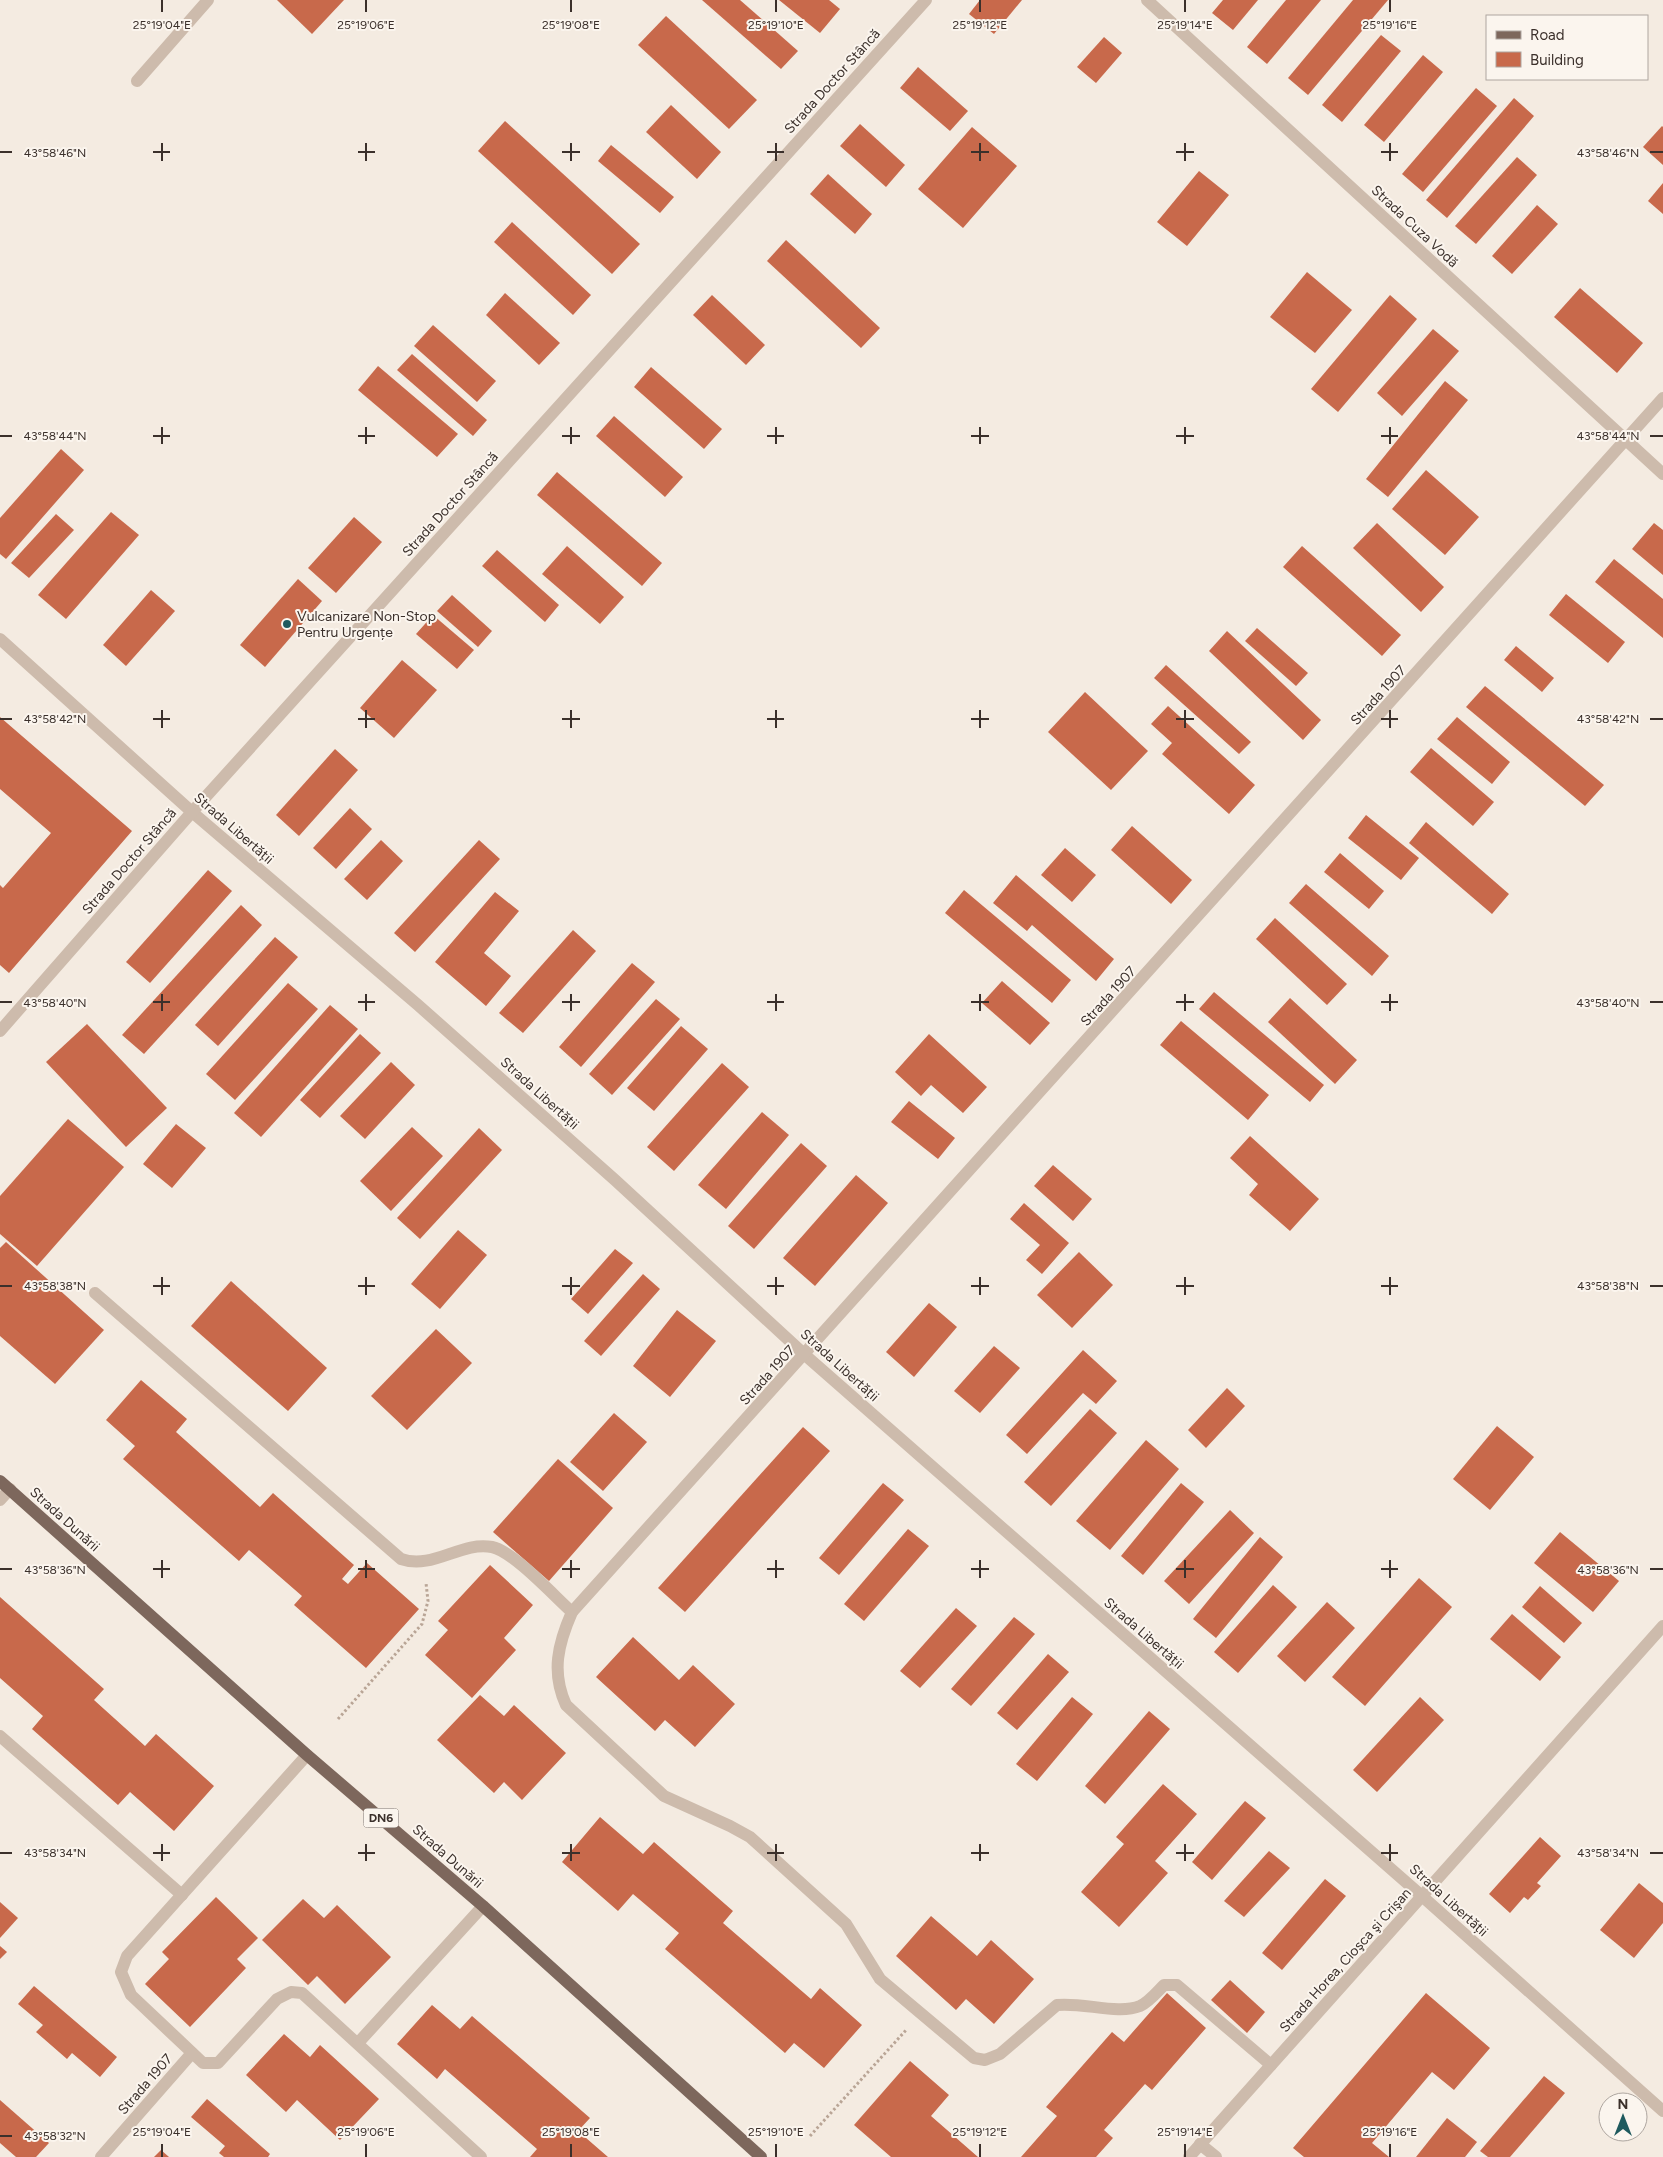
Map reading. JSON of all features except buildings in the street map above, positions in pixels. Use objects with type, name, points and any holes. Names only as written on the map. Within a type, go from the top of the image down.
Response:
[{"type":"main road","name":"Strada Dunării","points":[[5,1485],[307,1755],[483,1906],[761,2157]]},
{"type":"street","points":[[137,81],[208,0]]},
{"type":"street","name":"Strada Doctor Stâncă","points":[[0,1031],[192,812],[926,0]]},
{"type":"street","name":"Strada Cuza Vodă","points":[[1147,0],[1663,474]]},
{"type":"street","name":"Strada 1907","points":[[1271,2065],[1177,1985],[1164,1985],[1142,2005],[1127,2009],[1069,2004],[1057,2005],[1000,2054],[985,2060],[974,2058],[880,1979],[846,1924],[750,1837],[664,1796],[566,1705],[560,1691],[558,1653],[562,1635],[572,1612],[805,1355],[1663,398]]},
{"type":"street","name":"Strada Libertății","points":[[0,639],[192,812],[426,1011],[615,1180],[805,1355],[1423,1896],[1663,2111]]},
{"type":"street","points":[[95,1292],[401,1559],[412,1563],[423,1562],[475,1548],[491,1547],[508,1554],[572,1612]]},
{"type":"street","points":[[0,1500],[5,1485]]},
{"type":"street","name":"Strada Horea, Cloşca şi Crişan","points":[[1188,2157],[1663,1626]]},
{"type":"street","points":[[0,1736],[182,1895]]},
{"type":"street","points":[[307,1755],[127,1956],[121,1972],[131,1995],[203,2063],[218,2063],[277,1998],[291,1992],[302,1993],[481,2157]]},
{"type":"street","points":[[358,2043],[483,1906]]},
{"type":"street","name":"Strada 1907","points":[[101,2157],[192,2053]]},
{"type":"street","points":[[1200,2144],[1216,2157]]},
{"type":"path","points":[[338,1719],[422,1624],[428,1601],[423,1562]]},
{"type":"path","points":[[810,2136],[921,2013]]},
{"type":"place","name":"Vulcanizare Non-Stop Pentru Urgențe","points":[[287,624]]}]
